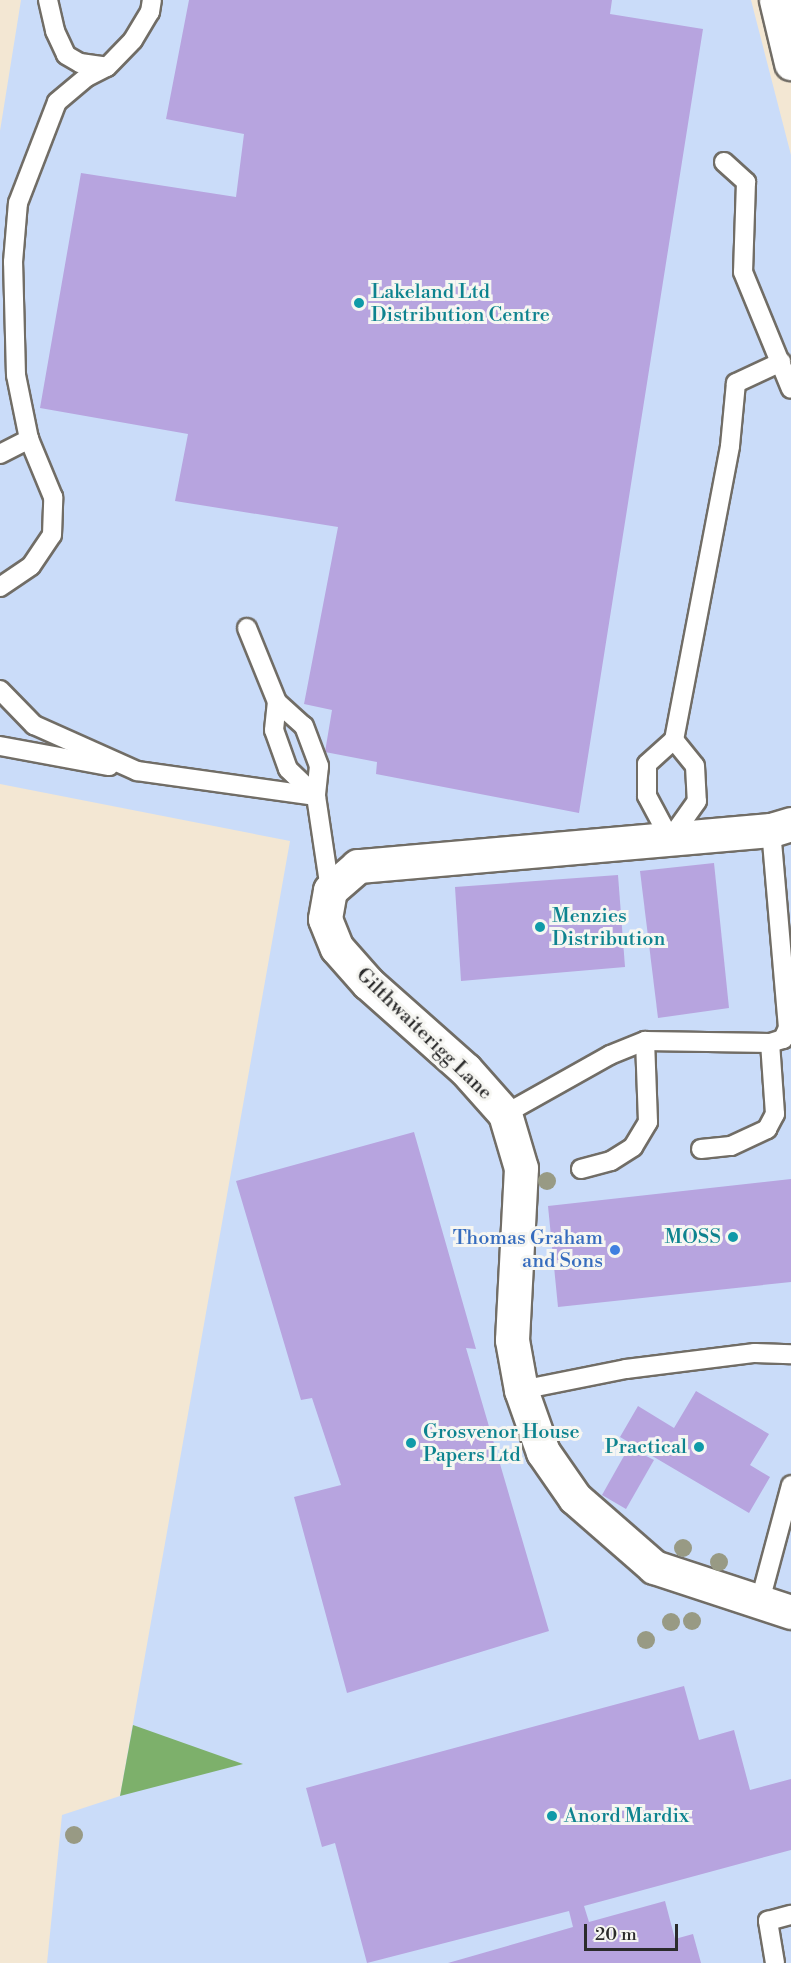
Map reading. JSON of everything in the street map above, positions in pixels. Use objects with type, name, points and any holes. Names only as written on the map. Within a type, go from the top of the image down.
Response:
[{"type":"street","points":[[776,0],[791,63]]},
{"type":"street","points":[[330,890],[358,866],[781,827]]},
{"type":"street","name":"Gilthwaiterigg Lane","points":[[330,890],[325,919],[337,948],[368,983],[465,1069],[505,1114],[521,1168],[512,1340],[521,1390],[543,1452],[575,1498],[617,1538],[663,1571],[791,1612]]},
{"type":"lane","points":[[48,0],[55,31],[66,55],[80,63],[107,67]]},
{"type":"lane","points":[[0,587],[31,566],[52,535],[53,497],[29,439],[16,375],[13,315],[18,203],[57,102],[87,77],[107,67],[133,40],[150,12],[152,0]]},
{"type":"lane","points":[[724,162],[746,182],[743,272],[791,389]]},
{"type":"lane","points":[[674,740],[695,766],[698,801],[670,839],[647,796],[647,764],[674,740],[730,446],[736,383],[780,362]]},
{"type":"lane","points":[[0,453],[29,439]]},
{"type":"lane","points":[[247,628],[277,702],[304,726],[319,766],[316,796],[330,890]]},
{"type":"lane","points":[[0,690],[34,725],[137,771]]},
{"type":"lane","points":[[277,702],[274,730],[288,769],[316,796]]},
{"type":"lane","points":[[0,747],[137,771],[316,796]]},
{"type":"lane","points":[[505,1114],[610,1055],[645,1041],[770,1043],[783,1039],[789,1028],[781,827]]},
{"type":"lane","points":[[581,1169],[611,1161],[633,1147],[648,1122],[645,1041]]},
{"type":"lane","points":[[701,1149],[731,1146],[767,1129],[775,1114],[770,1043]]},
{"type":"lane","points":[[521,1390],[626,1369],[755,1353],[791,1354]]},
{"type":"lane","points":[[760,1601],[791,1485]]},
{"type":"lane","points":[[775,1963],[768,1921],[791,1915]]},
{"type":"shaded area","points":[[21,0],[751,0],[791,155],[791,1963],[47,1963],[62,1815],[120,1796],[290,841],[0,784],[0,131]]},
{"type":"green space","points":[[133,1725],[243,1764],[120,1796]]},
{"type":"building","name":"Lakeland Ltd Distribution Centre","points":[[189,0],[612,0],[610,14],[703,29],[579,813],[376,774],[377,762],[325,752],[332,710],[304,704],[338,527],[175,501],[188,434],[40,408],[81,173],[236,197],[244,134],[166,119]]},
{"type":"building","points":[[714,863],[729,1008],[658,1018],[640,871]]},
{"type":"building","name":"Menzies Distribution","points":[[618,875],[625,967],[461,981],[455,887]]},
{"type":"building","name":"Grosvenor House Papers Ltd","points":[[414,1132],[476,1349],[466,1348],[549,1631],[347,1693],[294,1497],[341,1485],[312,1398],[301,1400],[236,1181]]},
{"type":"building","points":[[791,1179],[791,1282],[558,1307],[548,1206]]},
{"type":"building","name":"Practical","points":[[696,1391],[769,1434],[750,1465],[770,1477],[749,1513],[620,1437],[638,1406],[674,1428]]},
{"type":"building","points":[[629,1447],[654,1460],[626,1509],[602,1495]]},
{"type":"building","name":"Anord Mardix","points":[[684,1686],[699,1740],[734,1730],[750,1790],[791,1779],[791,1850],[584,1906],[589,1922],[665,1901],[675,1939],[693,1934],[701,1963],[448,1963],[573,1927],[569,1911],[367,1963],[335,1843],[322,1847],[306,1788]]},
{"type":"place","name":"Lakeland Ltd Distribution Centre","points":[[359,303]]},
{"type":"place","name":"Menzies Distribution","points":[[540,927]]},
{"type":"place","name":"MOSS","points":[[733,1237]]},
{"type":"place","name":"Thomas Graham and Sons","points":[[615,1250]]},
{"type":"place","name":"Grosvenor House Papers Ltd","points":[[411,1443]]},
{"type":"place","name":"Practical","points":[[699,1447]]},
{"type":"place","name":"Anord Mardix","points":[[552,1816]]}]
